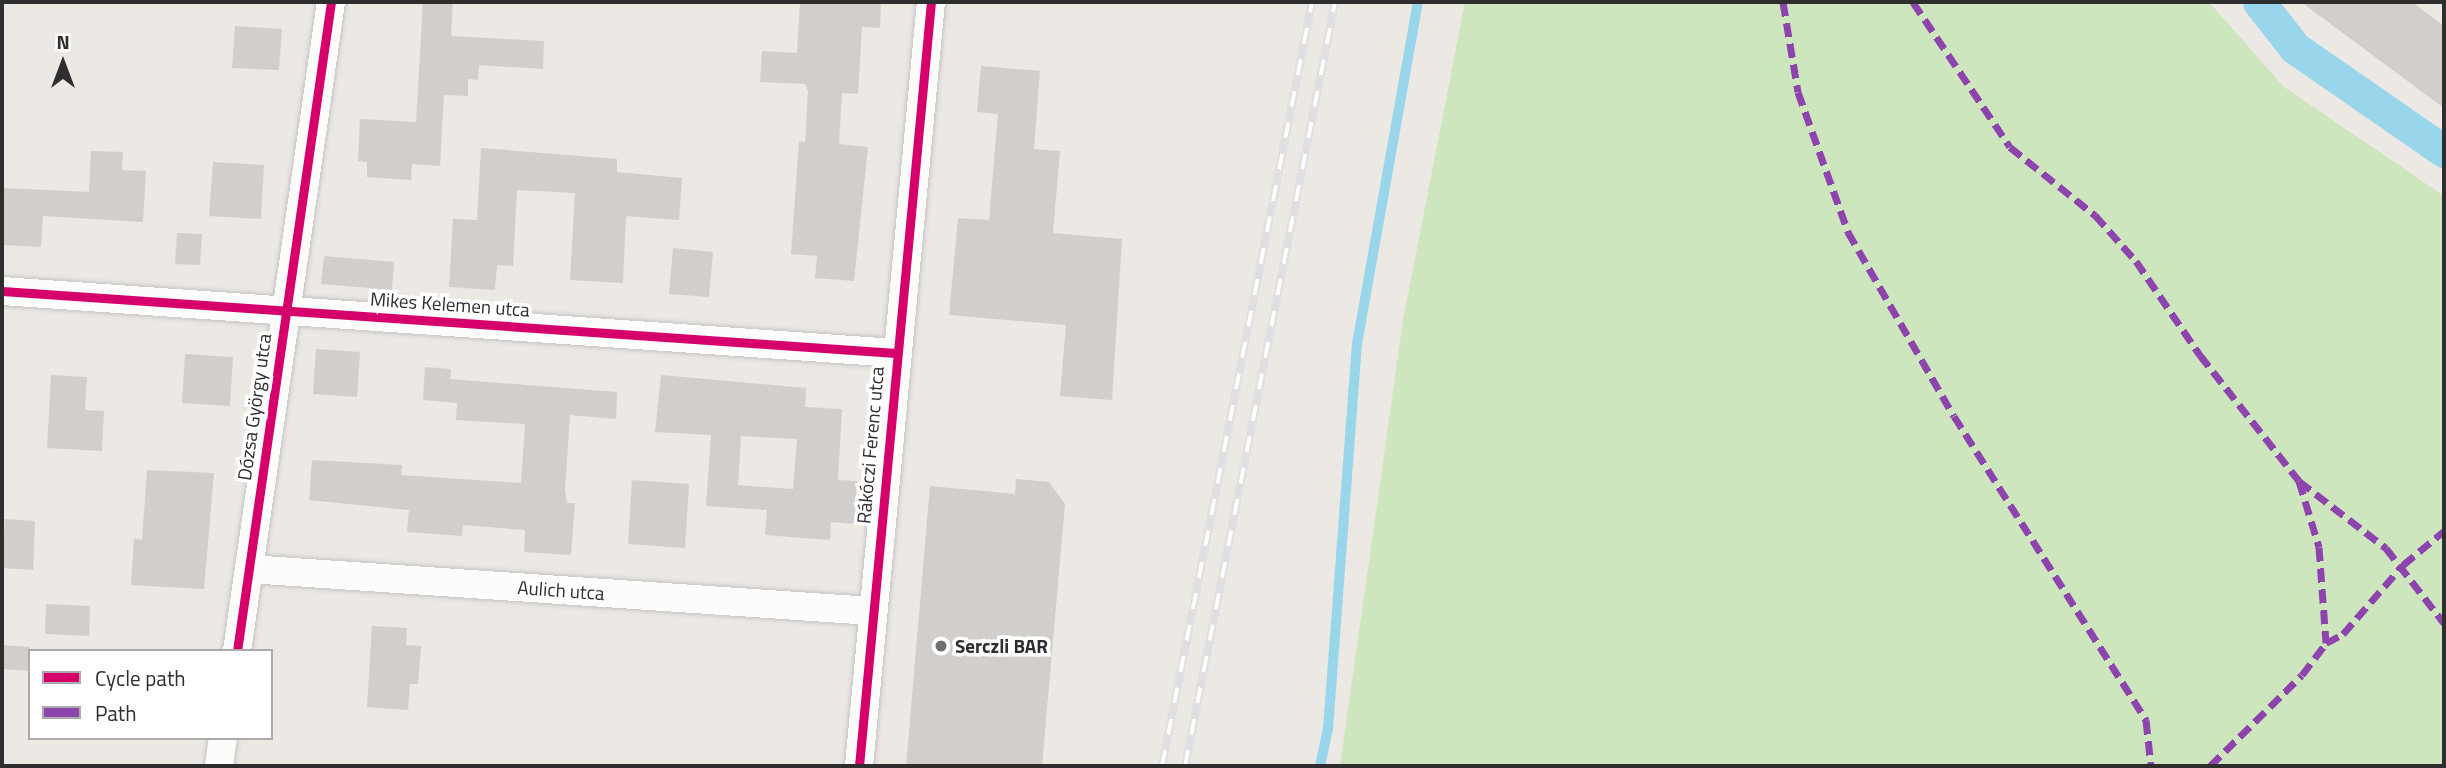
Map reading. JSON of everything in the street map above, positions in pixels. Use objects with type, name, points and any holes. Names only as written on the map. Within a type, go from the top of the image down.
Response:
[{"type":"street","name":"Dózsa György utca","points":[[237,649],[331,2]]},
{"type":"street","name":"Rákóczi Ferenc utca","points":[[859,766],[931,2]]},
{"type":"street","name":"Mikes Kelemen utca","points":[[2,291],[896,353]]},
{"type":"street","name":"Aulich utca","points":[[249,569],[872,611]]},
{"type":"street","points":[[219,766],[223,740]]},
{"type":"green space","points":[[1465,2],[2209,2],[2284,87],[2444,196],[2444,766],[1340,766],[1403,320]]},
{"type":"building","points":[[423,2],[453,2],[451,36],[544,41],[543,69],[479,65],[478,80],[468,79],[468,96],[444,95],[440,166],[412,164],[411,180],[367,177],[367,162],[358,161],[360,119],[416,122]]},
{"type":"building","points":[[800,2],[881,2],[880,28],[862,27],[858,94],[842,93],[839,144],[868,147],[854,281],[815,278],[817,256],[791,254],[799,141],[805,142],[808,91],[805,84],[760,82],[762,51],[797,53]]},
{"type":"building","points":[[2301,2],[2412,2],[2444,26],[2444,108]]},
{"type":"building","points":[[235,26],[282,29],[279,70],[232,68]]},
{"type":"building","points":[[981,66],[1040,71],[1034,149],[1060,151],[1053,233],[1122,239],[1112,400],[1060,396],[1066,325],[949,315],[958,218],[989,220],[998,114],[977,112]]},
{"type":"building","points":[[481,148],[617,159],[617,172],[682,178],[679,220],[626,216],[623,283],[570,280],[575,193],[517,190],[513,266],[497,265],[495,290],[449,287],[453,219],[477,220]]},
{"type":"building","points":[[91,151],[123,152],[122,170],[146,171],[143,222],[43,216],[41,247],[2,245],[2,188],[89,192]]},
{"type":"building","points":[[213,162],[264,165],[261,219],[209,216]]},
{"type":"building","points":[[177,233],[202,234],[200,265],[175,264]]},
{"type":"building","points":[[673,248],[713,252],[709,297],[669,294]]},
{"type":"building","points":[[324,256],[394,262],[392,290],[321,284]]},
{"type":"building","points":[[316,349],[360,352],[357,397],[313,394]]},
{"type":"building","points":[[185,354],[233,357],[230,406],[182,403]]},
{"type":"building","points":[[425,367],[451,369],[450,379],[617,392],[616,419],[570,415],[565,490],[567,503],[575,503],[571,555],[524,552],[525,530],[463,525],[462,536],[407,532],[409,510],[309,500],[312,460],[402,465],[401,475],[521,483],[525,424],[456,420],[457,403],[423,400]]},
{"type":"building","points":[[51,375],[87,377],[85,410],[104,411],[102,451],[47,448]]},
{"type":"building","points":[[661,375],[806,388],[805,407],[842,409],[838,480],[857,481],[854,524],[831,522],[830,540],[765,535],[767,510],[706,506],[711,435],[655,432]],"holes":[[[741,436],[797,439],[793,489],[738,485]]]},
{"type":"building","points":[[147,470],[214,473],[204,589],[131,585],[134,539],[142,540]]},
{"type":"building","points":[[1016,479],[1049,482],[1065,504],[1042,766],[906,766],[930,486],[1015,494]]},
{"type":"building","points":[[632,480],[689,484],[685,548],[628,544]]},
{"type":"building","points":[[5,519],[35,521],[33,570],[2,568]]},
{"type":"building","points":[[46,604],[90,606],[89,636],[45,634]]},
{"type":"building","points":[[372,626],[407,628],[406,645],[421,646],[418,684],[410,684],[408,710],[367,707]]},
{"type":"building","points":[[2,645],[30,647],[28,671],[2,669]]},
{"type":"waterway","points":[[1320,766],[1328,729],[1357,344],[1418,2]]},
{"type":"waterway","points":[[2259,2],[2295,48],[2444,151]]},
{"type":"railway","points":[[1162,766],[1312,2]]},
{"type":"railway","points":[[1185,766],[1335,2]]},
{"type":"marked path","points":[[1783,2],[1798,92],[1848,232],[1954,416],[2146,720],[2151,766]]},
{"type":"marked path","points":[[1913,2],[2010,147],[2095,215],[2136,261],[2200,355],[2299,481],[2319,547],[2326,643]]},
{"type":"marked path","points":[[2299,481],[2386,548],[2444,623]]},
{"type":"marked path","points":[[2210,766],[2302,675],[2326,643],[2343,634],[2403,565],[2444,531]]},
{"type":"cycle path","points":[[237,649],[331,2]]},
{"type":"cycle path","points":[[859,766],[931,2]]},
{"type":"cycle path","points":[[2,291],[896,353]]},
{"type":"place","name":"Serczli BAR","points":[[941,646]]}]
